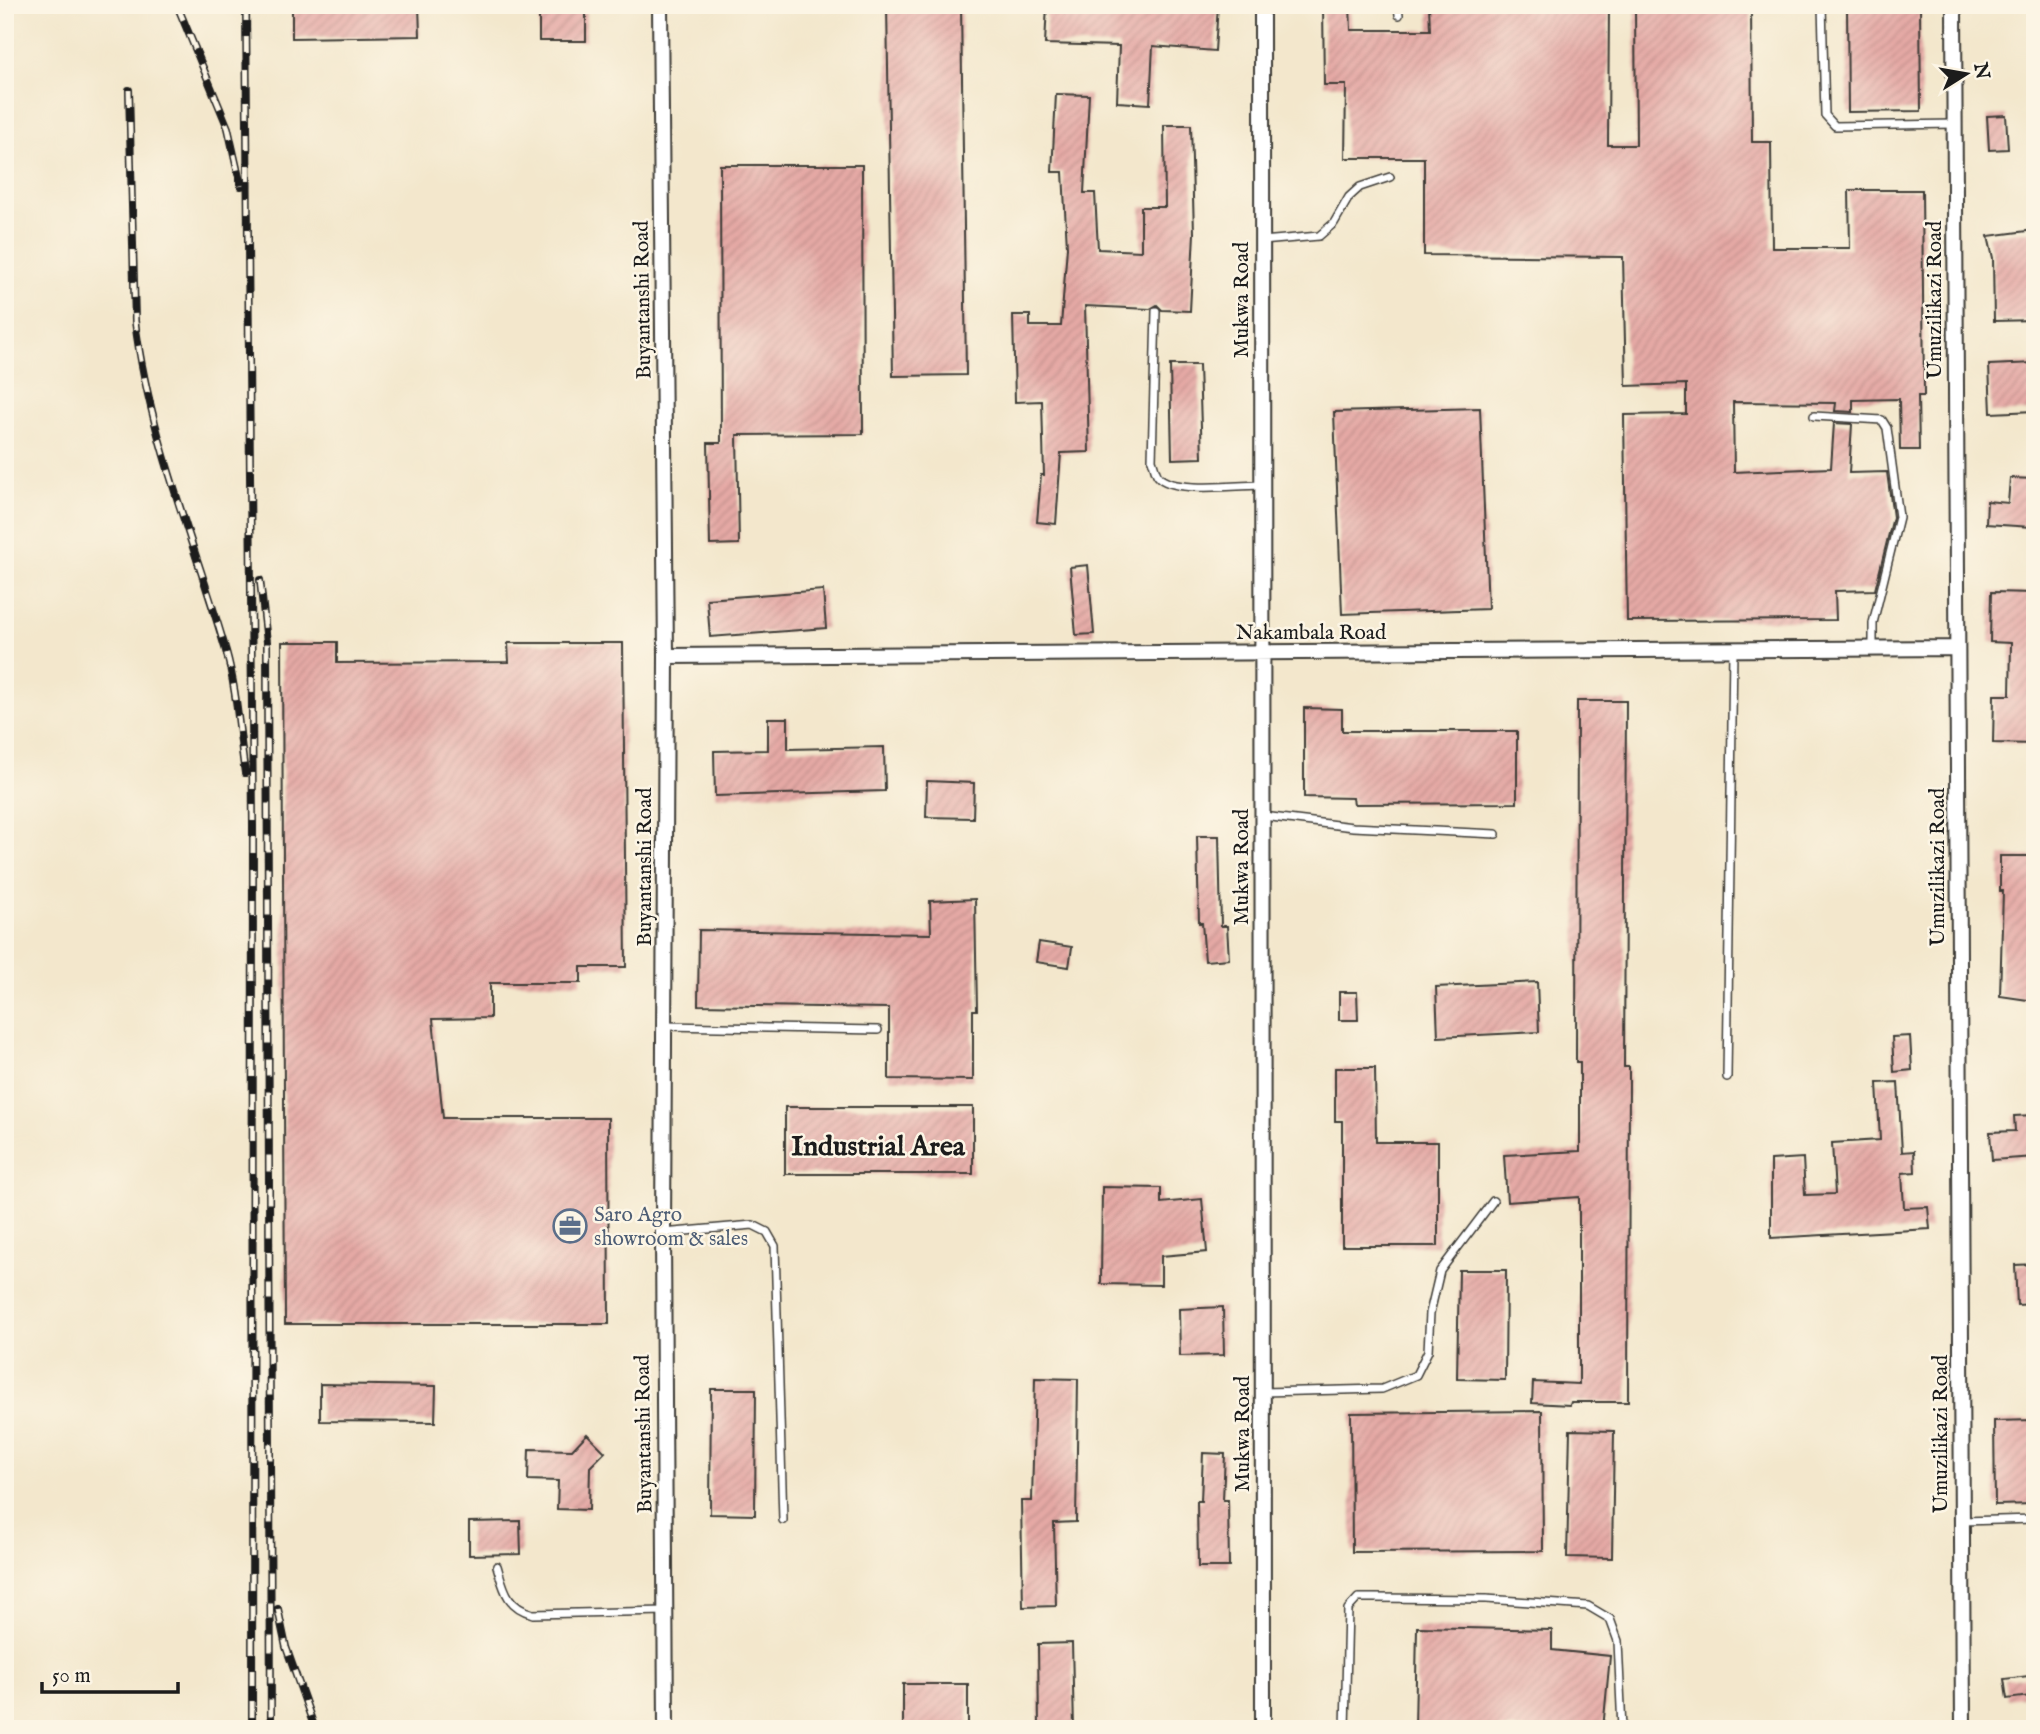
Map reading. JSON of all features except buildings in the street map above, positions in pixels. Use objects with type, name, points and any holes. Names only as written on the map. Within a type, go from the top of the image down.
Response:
[{"type":"street","name":"Buyantanshi Road","points":[[660,5],[666,656],[663,1233],[666,1729]]},
{"type":"street","name":"Mukwa Road","points":[[1262,5],[1263,1729]]},
{"type":"street","name":"Umuzilikazi Road","points":[[1954,5],[1963,1729]]},
{"type":"street","name":"Nakambala Road","points":[[666,656],[1957,648]]},
{"type":"lane","points":[[1398,5],[1399,15]]},
{"type":"lane","points":[[1822,5],[1825,115],[1829,122],[1835,126],[1955,124]]},
{"type":"lane","points":[[1262,241],[1319,236],[1326,232],[1349,197],[1360,187],[1390,177]]},
{"type":"lane","points":[[1156,311],[1152,460],[1158,476],[1172,484],[1197,487],[1262,485]]},
{"type":"lane","points":[[1814,416],[1882,420],[1887,428],[1899,517],[1873,623],[1873,649]]},
{"type":"lane","points":[[1727,1077],[1732,650]]},
{"type":"lane","points":[[1262,816],[1353,827],[1496,834]]},
{"type":"lane","points":[[665,1026],[878,1030]]},
{"type":"lane","points":[[1263,1392],[1382,1389],[1416,1375],[1427,1351],[1430,1313],[1440,1271],[1493,1200]]},
{"type":"lane","points":[[663,1233],[753,1225],[767,1232],[775,1246],[783,1520]]},
{"type":"lane","points":[[1962,1521],[2035,1519]]},
{"type":"lane","points":[[496,1566],[506,1597],[518,1610],[533,1614],[666,1611]]},
{"type":"lane","points":[[1345,1729],[1348,1609],[1358,1598],[1373,1598],[1486,1599],[1588,1606],[1610,1619],[1619,1641],[1622,1729]]},
{"type":"railway","points":[[177,5],[228,128],[241,186]]},
{"type":"railway","points":[[246,5],[253,825],[252,1729]]},
{"type":"railway","points":[[129,90],[135,321],[142,364],[162,447],[230,666],[245,773]]},
{"type":"railway","points":[[260,580],[267,642],[271,1729]]},
{"type":"railway","points":[[278,1609],[286,1647],[315,1729]]},
{"type":"place","name":"Saro Agro showroom & sales","points":[[570,1226]]},
{"type":"district","name":"Industrial Area","points":[[878,1145]]}]
